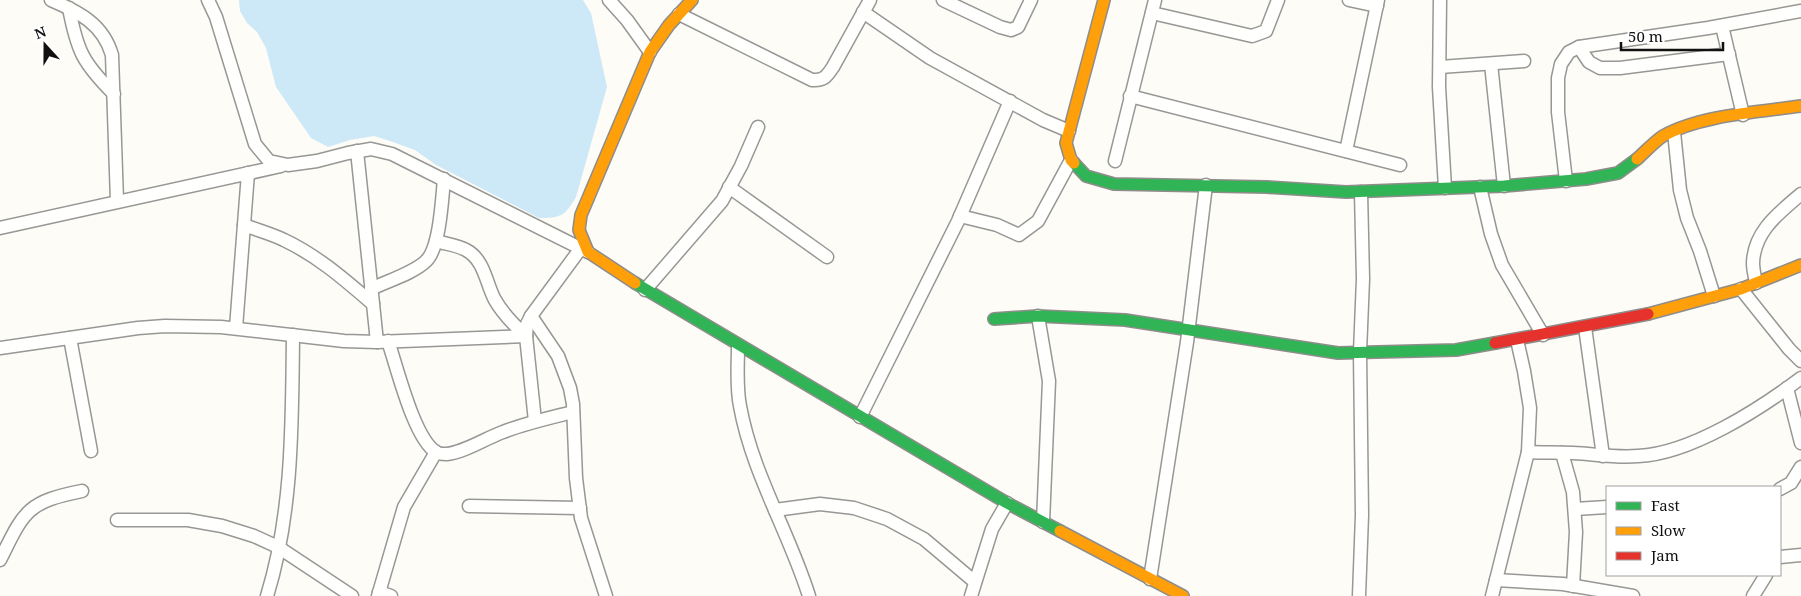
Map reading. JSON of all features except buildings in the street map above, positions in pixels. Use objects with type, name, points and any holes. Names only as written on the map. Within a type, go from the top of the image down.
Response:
[{"type":"street","points":[[51,0],[69,8],[98,28],[108,40],[112,55],[117,201]]},
{"type":"street","points":[[208,0],[216,18],[255,144],[268,162],[288,164]]},
{"type":"street","points":[[609,0],[627,20],[650,52]]},
{"type":"street","points":[[584,250],[579,230],[581,215],[650,52],[692,0]]},
{"type":"street","points":[[679,14],[812,80],[820,81],[827,77],[870,0]]},
{"type":"street","points":[[943,0],[1000,27],[1011,30],[1018,27],[1031,0]]},
{"type":"street","points":[[1104,0],[1066,143],[1071,160],[1086,176],[1114,184],[1206,185],[1361,192],[1504,186],[1566,181],[1618,173],[1633,163],[1662,137],[1684,127],[1720,118],[1801,106]]},
{"type":"street","points":[[1115,160],[1156,0]]},
{"type":"street","points":[[1152,13],[1252,36],[1266,31],[1278,0]]},
{"type":"street","points":[[1346,151],[1378,3],[1350,0]]},
{"type":"street","points":[[1440,0],[1439,87],[1445,188]]},
{"type":"street","points":[[69,8],[74,33],[85,62],[114,94]]},
{"type":"street","points":[[1566,181],[1558,112],[1558,78],[1560,64],[1569,52],[1579,47],[1722,26],[1801,11]]},
{"type":"street","points":[[863,12],[930,58],[1043,120],[1070,131]]},
{"type":"street","points":[[1722,26],[1743,115]]},
{"type":"street","points":[[1579,47],[1589,62],[1600,68],[1620,68],[1729,54]]},
{"type":"street","points":[[1440,67],[1524,61]]},
{"type":"street","points":[[1491,64],[1504,186]]},
{"type":"street","points":[[1130,96],[1400,164]]},
{"type":"street","points":[[860,417],[960,216],[1010,102]]},
{"type":"street","points":[[645,290],[722,201],[741,166],[758,127]]},
{"type":"street","points":[[1674,132],[1680,190],[1687,218],[1714,296]]},
{"type":"street","points":[[0,228],[288,164],[317,161],[371,149],[392,154],[584,250],[645,290],[1007,503],[1183,596]]},
{"type":"street","points":[[357,152],[371,289],[382,342],[418,430],[428,445],[436,452],[445,454],[455,452],[535,421],[573,412]]},
{"type":"street","points":[[960,216],[997,225],[1019,235],[1038,221],[1071,160]]},
{"type":"street","points":[[236,328],[248,173]]},
{"type":"street","points":[[371,289],[416,268],[426,262],[432,253],[436,241],[444,179]]},
{"type":"street","points":[[1150,579],[1188,331],[1206,185]]},
{"type":"street","points":[[729,187],[827,257]]},
{"type":"street","points":[[1480,187],[1491,234],[1502,265],[1543,335]]},
{"type":"street","points":[[1358,596],[1362,515],[1360,352],[1363,279],[1361,192]]},
{"type":"street","points":[[1756,283],[1753,264],[1757,244],[1768,222],[1801,194]]},
{"type":"street","points":[[244,225],[283,240],[316,258],[373,304]]},
{"type":"street","points":[[436,241],[467,250],[475,257],[481,266],[498,305],[526,336]]},
{"type":"street","points":[[535,421],[526,336],[527,324],[531,316],[584,250]]},
{"type":"street","points":[[994,319],[1038,316],[1124,320],[1338,353],[1456,350],[1652,314],[1741,289],[1801,265]]},
{"type":"street","points":[[1741,289],[1789,349],[1801,361]]},
{"type":"street","points":[[531,316],[550,342],[566,374],[570,388],[580,508],[592,554],[606,596]]},
{"type":"street","points":[[1038,316],[1050,381],[1043,522]]},
{"type":"street","points":[[0,348],[138,328],[165,326],[236,328],[344,341],[382,342],[526,336]]},
{"type":"street","points":[[1585,327],[1603,456]]},
{"type":"street","points":[[267,596],[278,547],[291,457],[293,335]]},
{"type":"street","points":[[70,338],[91,451]]},
{"type":"street","points":[[1492,596],[1528,452],[1530,408],[1517,340]]},
{"type":"street","points":[[738,345],[739,405],[751,447],[775,510],[803,574],[809,596]]},
{"type":"street","points":[[1528,452],[1640,456],[1672,449],[1706,437],[1770,400],[1801,378]]},
{"type":"street","points":[[1787,388],[1801,444]]},
{"type":"street","points":[[383,595],[404,506],[436,452]]},
{"type":"street","points":[[1562,453],[1573,492],[1576,532],[1573,586]]},
{"type":"street","points":[[1781,488],[1791,483],[1801,467]]},
{"type":"street","points":[[0,560],[21,519],[36,505],[57,496],[82,492]]},
{"type":"street","points":[[971,596],[992,529],[1007,503]]},
{"type":"street","points":[[775,510],[820,504],[854,508],[887,519],[924,539],[975,582]]},
{"type":"street","points":[[469,506],[580,508]]},
{"type":"street","points":[[1574,509],[1606,507]]},
{"type":"street","points":[[117,520],[188,520],[222,526],[254,536],[278,547],[352,596]]},
{"type":"street","points":[[1781,556],[1801,555]]},
{"type":"street","points":[[1753,596],[1765,576]]},
{"type":"street","points":[[1496,580],[1573,586],[1608,594],[1633,596]]},
{"type":"water","points":[[239,0],[583,0],[591,13],[607,87],[576,197],[562,215],[539,218],[436,165],[415,150],[390,141],[374,136],[350,140],[328,147],[311,138],[276,87],[266,48],[257,32],[247,23],[240,11]]},
{"type":"traffic: fast","points":[[1074,163],[1086,176],[1114,184],[1266,187],[1346,192],[1504,186],[1586,179],[1618,173],[1637,159]]},
{"type":"traffic: fast","points":[[635,283],[1007,503],[1060,531]]},
{"type":"traffic: fast","points":[[994,319],[1038,316],[1125,320],[1338,353],[1456,350],[1495,343]]},
{"type":"traffic: slow","points":[[635,283],[588,252],[579,230],[581,215],[650,52],[669,25],[692,0]]},
{"type":"traffic: slow","points":[[1074,163],[1071,160],[1066,143],[1104,0]]},
{"type":"traffic: slow","points":[[1637,159],[1663,136],[1694,123],[1730,115],[1801,106]]},
{"type":"traffic: slow","points":[[1648,314],[1741,289],[1801,265]]},
{"type":"traffic: slow","points":[[1060,531],[1183,596]]},
{"type":"traffic: jam","points":[[1495,343],[1648,314]]}]
